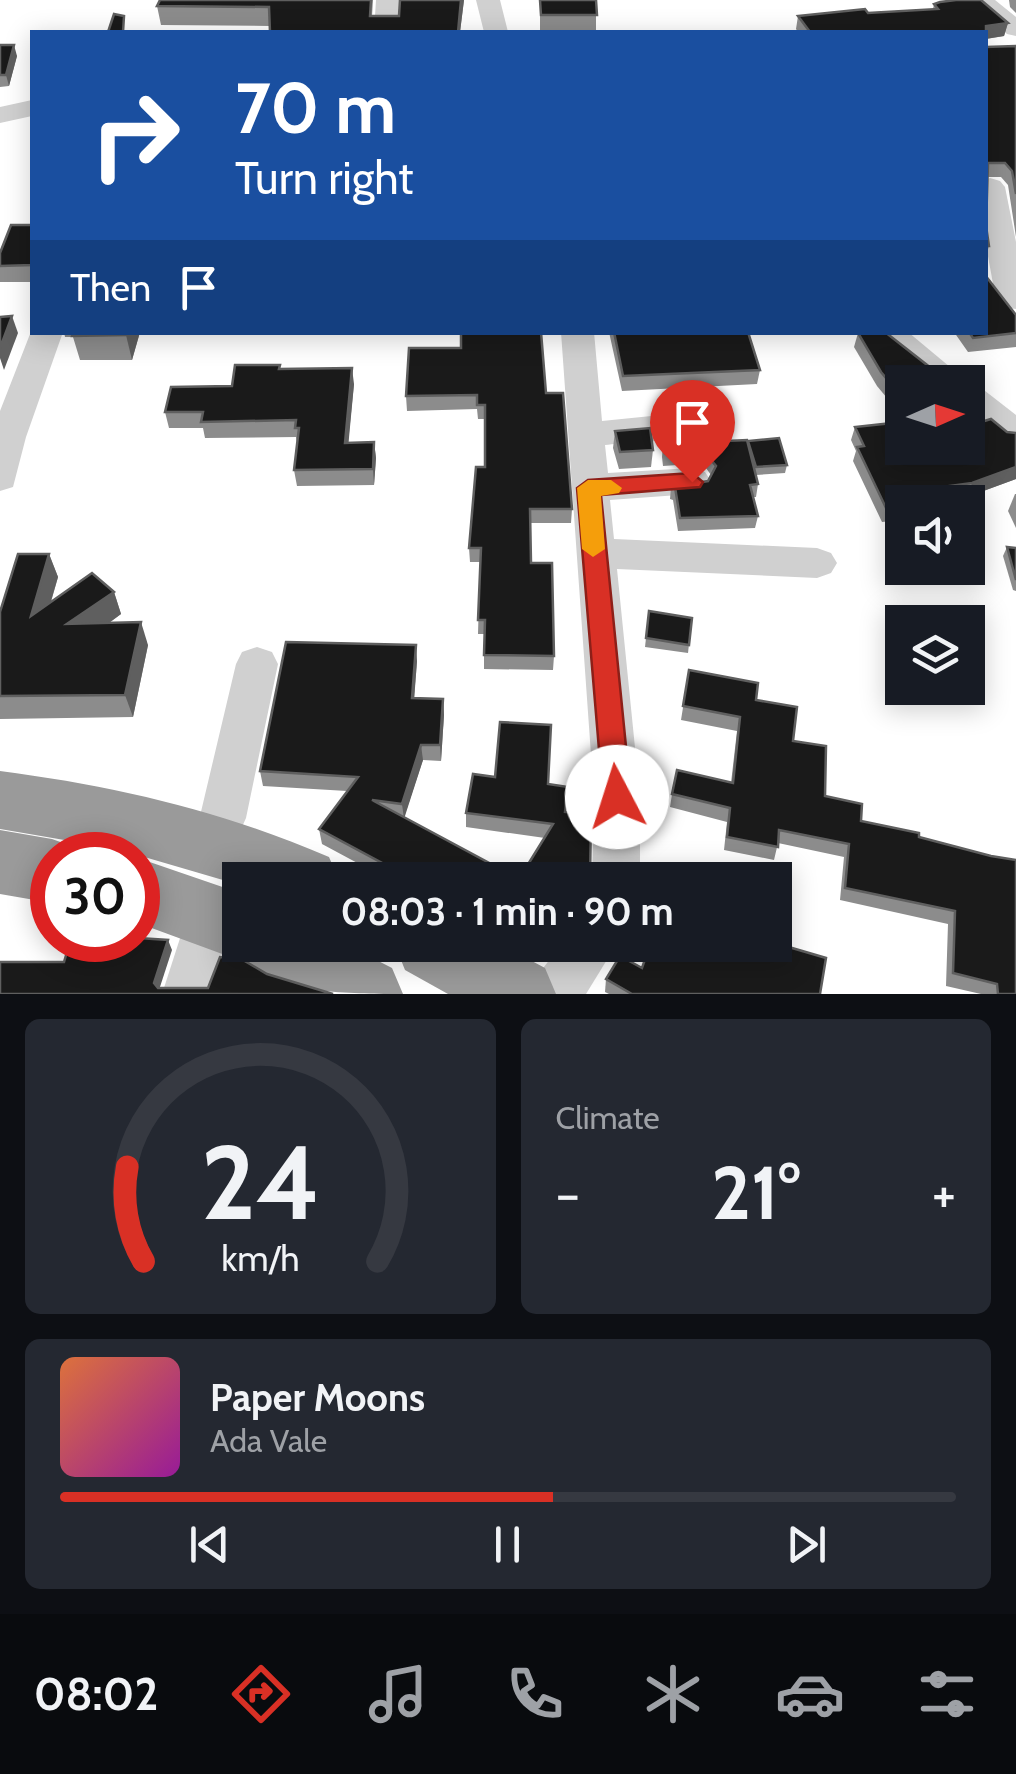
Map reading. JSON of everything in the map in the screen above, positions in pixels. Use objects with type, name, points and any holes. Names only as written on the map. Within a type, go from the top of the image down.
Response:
[{"type":"highway","points":[[0,800],[84,813],[210,843],[258,862]]},
{"type":"highway","points":[[0,862],[30,867]]},
{"type":"highway","points":[[160,899],[222,920]]},
{"type":"highway","points":[[305,962],[366,994]]},
{"type":"highway","points":[[461,962],[518,994]]},
{"type":"street","points":[[386,30],[388,0]]},
{"type":"street","points":[[488,0],[496,30]]},
{"type":"street","points":[[980,0],[1011,41]]},
{"type":"street","points":[[0,115],[30,108]]},
{"type":"street","points":[[990,187],[1004,300]]},
{"type":"street","points":[[0,478],[8,438],[46,335]]},
{"type":"street","points":[[577,335],[617,797],[616,862]]},
{"type":"street","points":[[890,335],[930,365]]},
{"type":"street","points":[[985,408],[1016,432]]},
{"type":"street","points":[[585,435],[688,424],[714,411]]},
{"type":"street","points":[[588,488],[692,482]]},
{"type":"street","points":[[594,553],[817,563]]},
{"type":"street","points":[[210,843],[223,818],[258,664]]},
{"type":"street","points":[[187,994],[222,927]]},
{"type":"street","points":[[555,994],[579,962]]},
{"type":"building","points":[[160,0],[371,0],[370,16],[399,16],[400,0],[461,0],[458,30],[270,30],[269,7],[157,6]]},
{"type":"building","points":[[540,0],[596,0],[597,15],[541,15]]},
{"type":"building","points":[[981,0],[1008,23],[986,26],[986,30],[808,30],[798,16],[865,9],[868,13],[938,9],[934,4]]},
{"type":"building","points":[[114,14],[124,16],[123,30],[109,30]]},
{"type":"building","points":[[0,45],[14,45],[6,75],[0,75]]},
{"type":"building","points":[[1016,46],[1016,194],[1012,171],[1005,163],[988,163],[988,47]]},
{"type":"building","points":[[11,225],[30,225],[30,265],[0,266],[0,253]]},
{"type":"building","points":[[988,279],[1016,315],[1016,333],[973,338],[971,335],[988,335]]},
{"type":"building","points":[[12,316],[0,348],[0,317]]},
{"type":"building","points":[[461,335],[541,335],[546,393],[563,393],[572,509],[530,509],[531,563],[552,563],[554,656],[484,655],[485,620],[478,620],[481,548],[469,548],[476,467],[485,467],[485,405],[477,405],[477,395],[406,396],[409,348],[461,348]]},
{"type":"building","points":[[615,335],[749,335],[760,370],[623,376]]},
{"type":"building","points":[[859,335],[889,335],[927,365],[885,365],[885,377]]},
{"type":"building","points":[[235,365],[352,368],[345,443],[374,442],[373,469],[294,470],[299,428],[295,428],[296,420],[201,422],[203,412],[165,412],[171,387],[232,386]]},
{"type":"building","points":[[991,419],[1007,432],[1016,433],[1016,467],[972,483],[885,485],[885,506],[857,447],[864,446],[855,427],[885,424],[885,465],[985,465],[985,421]]},
{"type":"building","points":[[650,428],[653,450],[620,452],[615,431]]},
{"type":"building","points":[[779,438],[787,465],[756,467],[748,441]]},
{"type":"building","points":[[747,440],[758,484],[750,485],[758,516],[680,518],[675,487],[671,487],[708,481],[716,466],[708,456],[695,452],[665,453],[663,444]]},
{"type":"building","points":[[1007,547],[1016,548],[1016,580]]},
{"type":"building","points":[[18,554],[49,554],[31,616],[92,573],[114,592],[67,624],[141,622],[125,695],[0,696],[0,612]]},
{"type":"building","points":[[649,611],[692,618],[689,645],[646,638]]},
{"type":"building","points":[[286,642],[416,645],[412,698],[443,699],[440,745],[421,745],[402,804],[372,800],[487,862],[380,862],[319,829],[358,777],[260,771]]},
{"type":"building","points":[[689,670],[758,683],[756,700],[797,707],[793,741],[826,746],[825,796],[862,804],[861,821],[1016,860],[1016,994],[998,994],[997,984],[953,973],[955,911],[845,888],[849,844],[779,830],[778,847],[727,837],[730,808],[672,794],[677,770],[733,783],[740,717],[683,706]]},
{"type":"building","points":[[500,722],[551,725],[548,784],[568,787],[565,812],[591,815],[590,862],[530,862],[553,824],[466,813],[473,774],[495,777]]},
{"type":"building","points":[[160,939],[168,940],[154,983],[158,988],[208,988],[220,957],[222,962],[246,962],[267,974],[333,994],[0,994],[0,962],[160,962]]},
{"type":"building","points":[[792,948],[826,958],[820,994],[632,994],[606,979],[616,962],[631,962],[642,968],[644,962],[792,962]]},
{"type":"slow traffic","points":[[593,549],[588,488],[611,488]]},
{"type":"route","points":[[617,797],[588,488],[692,482]]}]
